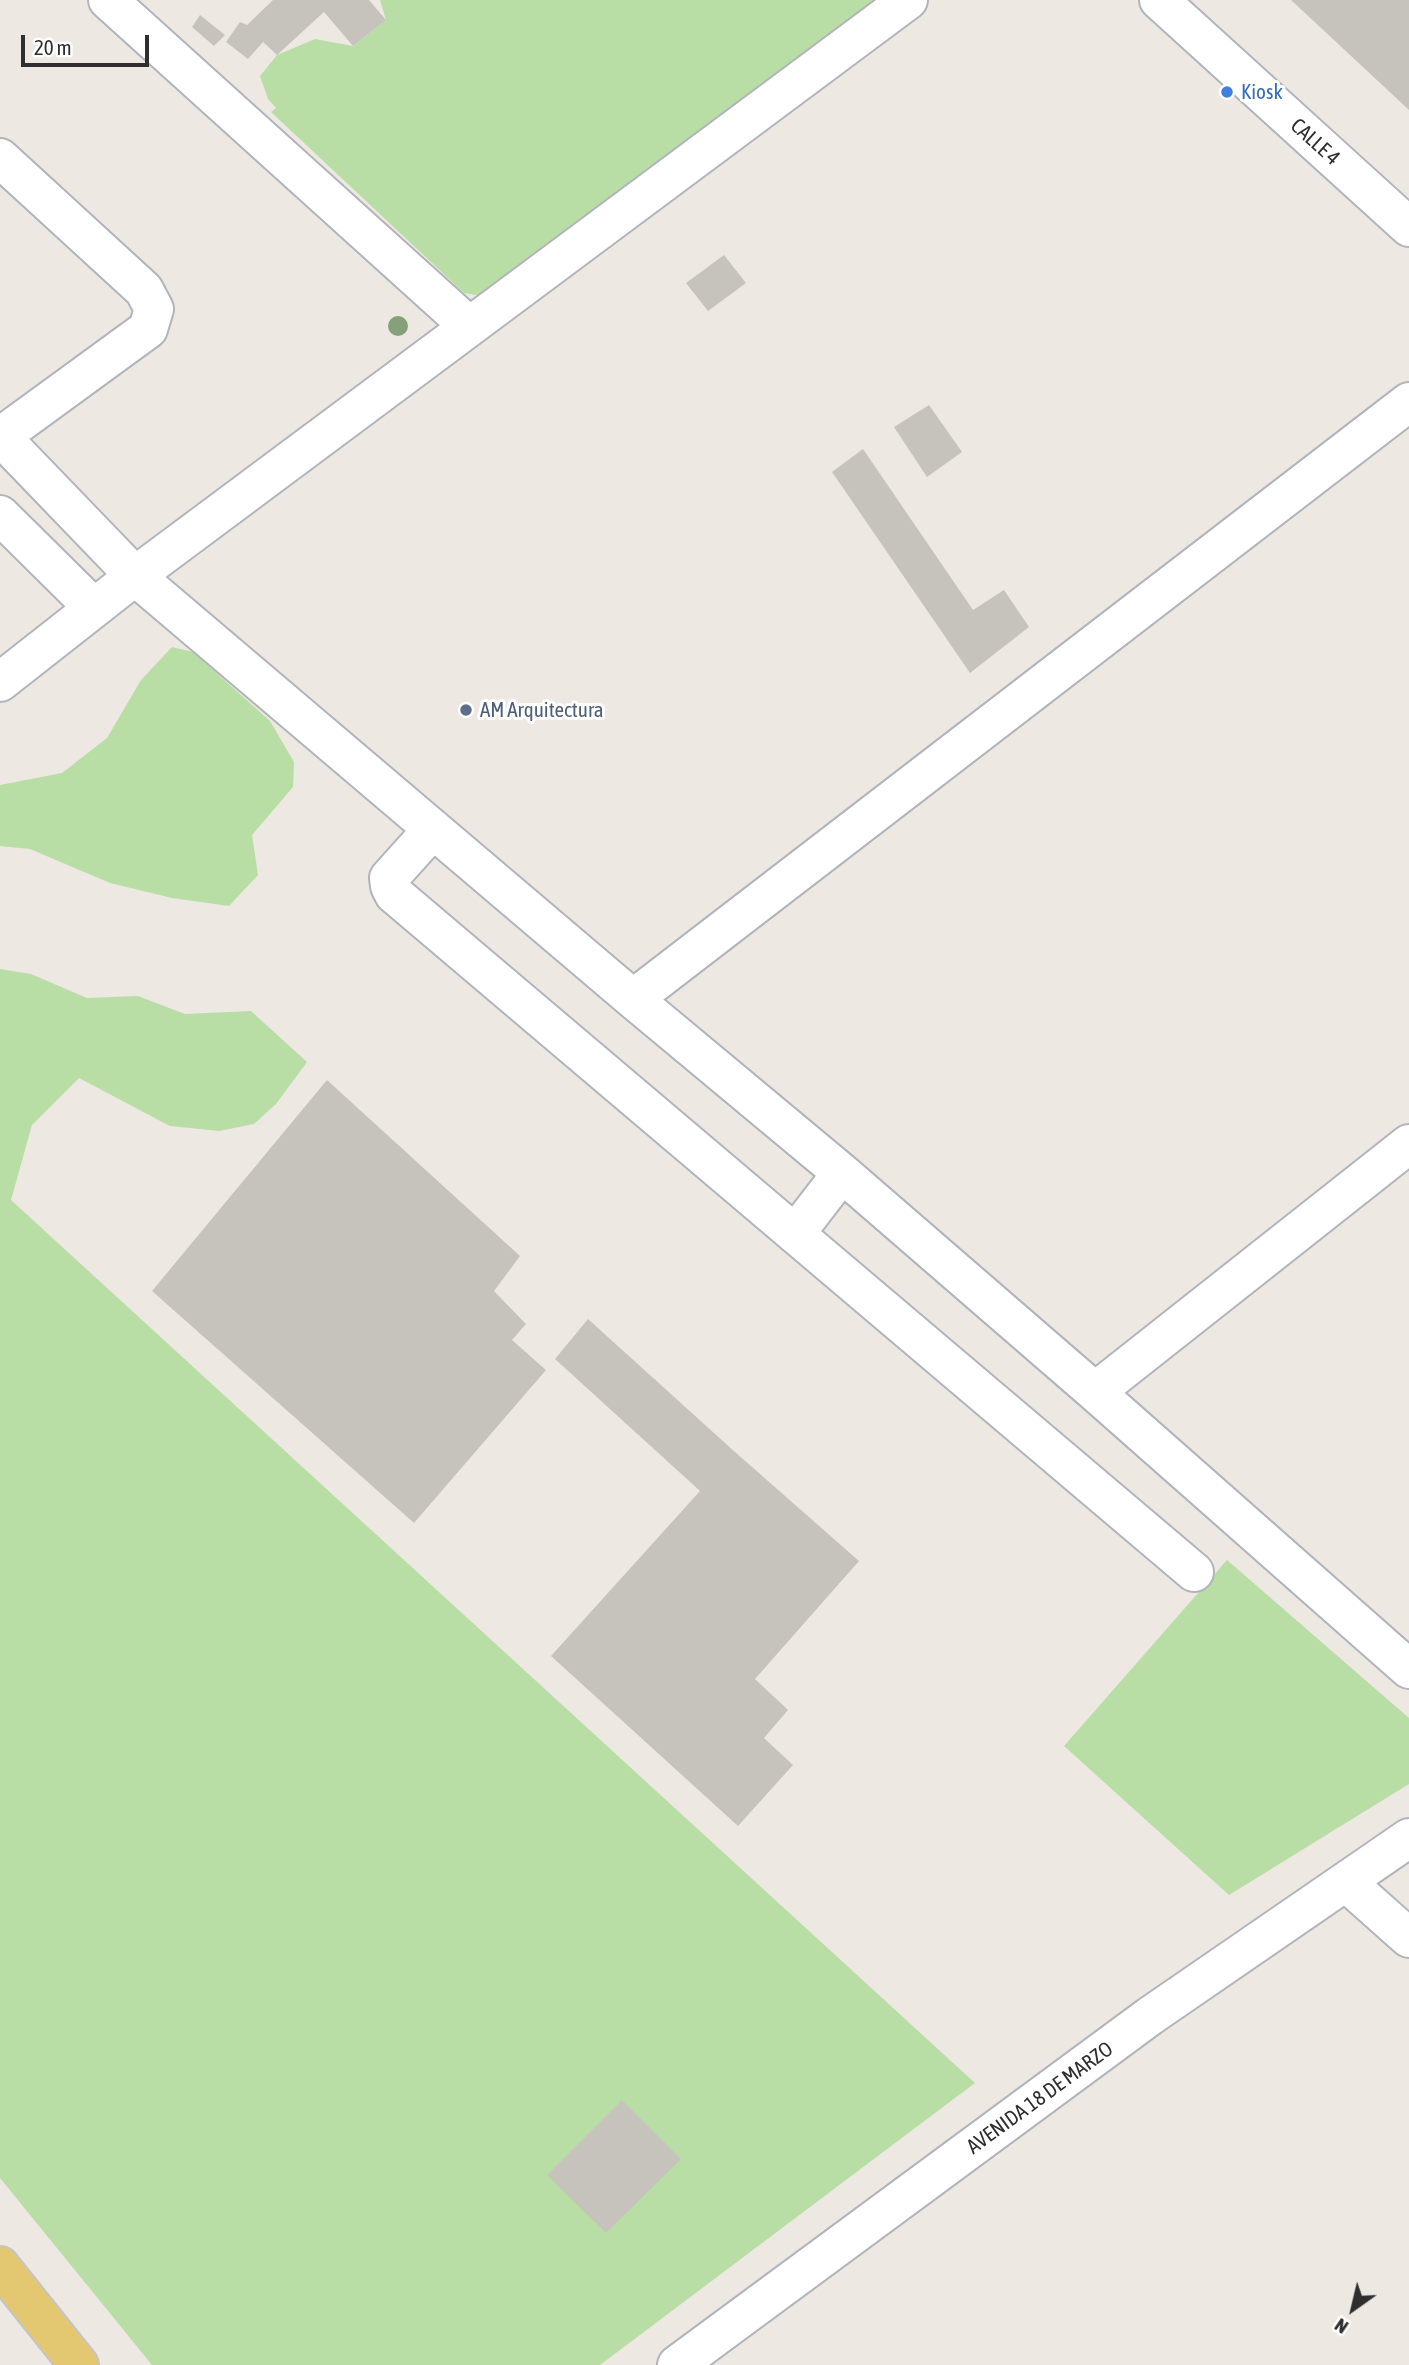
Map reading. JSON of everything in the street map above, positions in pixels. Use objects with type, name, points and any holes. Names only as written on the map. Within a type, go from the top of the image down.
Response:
[{"type":"main road","points":[[0,2266],[79,2365]]},
{"type":"street","points":[[108,0],[469,326]]},
{"type":"street","points":[[0,682],[135,576],[908,0]]},
{"type":"street","name":"CALLE 4","points":[[1159,0],[1409,227]]},
{"type":"street","points":[[0,158],[144,290],[154,309],[148,329],[0,437],[135,576],[842,1173],[1096,1392],[1409,1669]]},
{"type":"street","points":[[633,999],[1409,402]]},
{"type":"street","points":[[0,515],[94,608]]},
{"type":"street","points":[[433,829],[389,878],[394,894],[1194,1572]]},
{"type":"street","points":[[1096,1392],[1409,1144]]},
{"type":"street","points":[[795,1234],[842,1173]]},
{"type":"street","name":"AVENIDA 18 DE MARZO","points":[[677,2365],[1150,2017],[1409,1838]]},
{"type":"street","points":[[1346,1882],[1409,1938]]},
{"type":"green space","points":[[380,0],[909,0],[500,299],[464,293],[271,112],[276,108],[268,99],[260,76],[277,55],[315,39],[353,46],[386,20]]},
{"type":"green space","points":[[172,647],[193,652],[270,721],[294,762],[293,787],[252,835],[258,875],[229,906],[172,898],[110,883],[30,849],[0,846],[0,785],[62,773],[107,738],[141,680]]},
{"type":"green space","points":[[0,969],[31,974],[87,998],[138,996],[185,1014],[251,1011],[307,1062],[276,1104],[254,1124],[219,1131],[170,1126],[79,1078],[32,1125],[11,1200],[975,2083],[600,2365],[152,2365],[0,2178]]},
{"type":"green space","points":[[1227,1560],[1409,1718],[1409,1784],[1229,1895],[1064,1746]]},
{"type":"building","points":[[273,0],[369,0],[386,20],[353,46],[324,12],[277,55],[263,42],[248,59],[226,42],[240,22],[247,25]]},
{"type":"building","points":[[1291,0],[1409,0],[1409,110]]},
{"type":"building","points":[[200,15],[225,35],[214,46],[192,27]]},
{"type":"building","points":[[724,255],[746,283],[708,311],[686,283]]},
{"type":"building","points":[[929,405],[962,452],[927,477],[894,427]]},
{"type":"building","points":[[863,449],[973,610],[1004,590],[1029,627],[970,673],[832,472]]},
{"type":"building","points":[[327,1080],[520,1256],[494,1291],[526,1324],[512,1340],[546,1370],[414,1523],[152,1291]]},
{"type":"building","points":[[588,1319],[859,1561],[755,1679],[788,1710],[764,1738],[793,1765],[738,1826],[551,1656],[700,1491],[555,1359]]},
{"type":"building","points":[[622,2100],[681,2159],[606,2233],[547,2175]]},
{"type":"place","name":"Kiosk","points":[[1227,92]]},
{"type":"place","name":"AM Arquitectura","points":[[466,710]]}]
